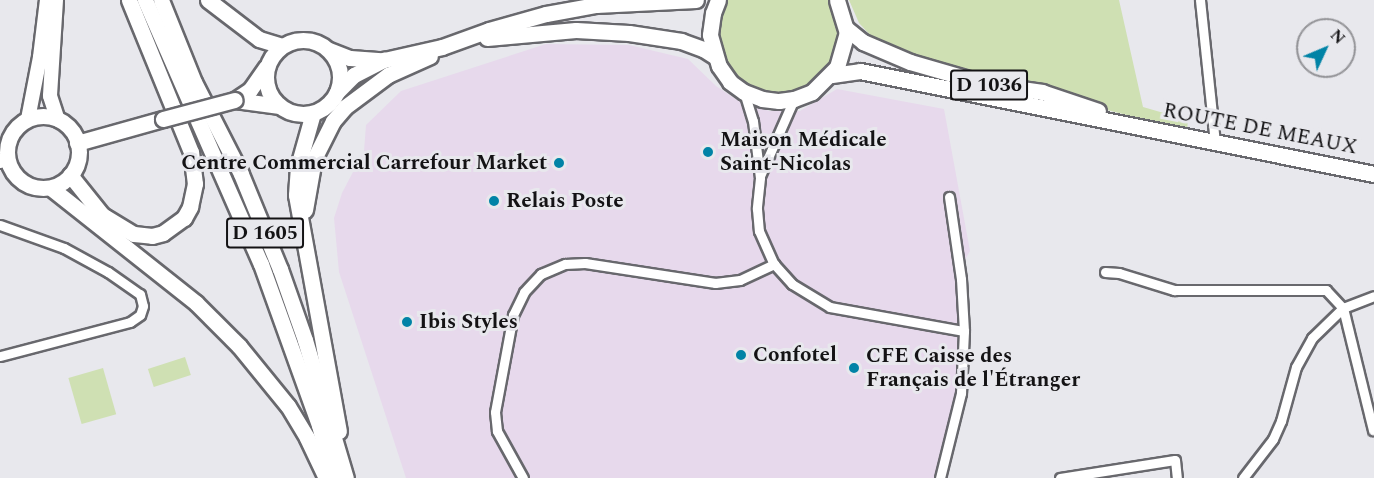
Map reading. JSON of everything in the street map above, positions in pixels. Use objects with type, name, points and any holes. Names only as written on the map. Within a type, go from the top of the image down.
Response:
[{"type":"main road","points":[[28,119],[40,57],[47,0]]},
{"type":"main road","points":[[57,0],[50,96],[58,120]]},
{"type":"main road","points":[[70,176],[102,215],[134,234],[152,236],[163,234],[184,218],[190,207],[195,184],[191,152],[129,0]]},
{"type":"main road","name":"D 1605","points":[[145,0],[261,264],[319,425],[342,477]]},
{"type":"main road","name":"D 1605","points":[[161,0],[194,82],[241,174],[280,269],[342,477]]},
{"type":"main road","points":[[208,0],[260,39],[282,46],[305,40],[350,58],[384,60]]},
{"type":"main road","points":[[235,100],[280,106],[301,114],[313,113],[331,101],[337,92],[360,71],[384,60],[442,47],[502,26],[596,4],[696,0]]},
{"type":"main road","points":[[718,0],[710,28],[714,56],[724,75],[744,92],[770,100],[794,99],[812,92],[832,75],[842,57],[847,29],[837,0]]},
{"type":"main road","name":"ROUTE DE MEAUX","points":[[847,29],[863,42],[909,62],[986,84],[1042,92],[1137,126]]},
{"type":"main road","points":[[463,40],[543,32],[602,31],[681,42],[703,49],[714,56]]},
{"type":"main road","points":[[77,143],[235,100],[250,90],[282,46]]},
{"type":"main road","points":[[303,231],[312,166],[320,143],[333,122],[345,107],[388,75],[424,60],[442,47]]},
{"type":"main road","points":[[327,49],[339,70],[337,92]]},
{"type":"main road","points":[[268,64],[267,88],[280,106]]},
{"type":"main road","name":"ROUTE DE MEAUX","points":[[832,75],[860,71],[1374,174]]},
{"type":"main road","points":[[313,113],[305,135],[296,178],[298,213],[335,398],[342,477]]},
{"type":"main road","points":[[51,188],[70,176],[79,154],[77,143],[73,134],[58,120],[44,116],[28,119],[10,136],[4,160],[18,179],[28,186],[51,188],[196,303],[239,346],[288,406],[307,438],[326,478]]},
{"type":"street","points":[[1200,0],[1215,142]]},
{"type":"street","points":[[744,92],[753,121],[760,178],[757,209],[759,231],[774,264],[792,284],[830,308],[964,331]]},
{"type":"street","points":[[760,178],[794,99]]},
{"type":"street","points":[[939,478],[961,393],[964,331],[961,279],[949,197]]},
{"type":"street","points":[[0,225],[64,248],[140,294],[143,306],[140,315],[129,322],[0,356]]},
{"type":"street","points":[[523,478],[497,430],[495,412],[513,315],[524,292],[541,274],[565,264],[585,263],[660,277],[715,283],[740,280],[774,264]]},
{"type":"street","points":[[1105,273],[1119,273],[1174,290],[1326,290],[1343,308],[1373,430]]},
{"type":"street","points":[[1243,478],[1262,457],[1281,421],[1303,352],[1322,327],[1343,308],[1374,296]]},
{"type":"street","points":[[1060,478],[1113,474],[1175,460],[1177,478]]},
{"type":"shaded area","points":[[546,44],[629,45],[688,59],[716,86],[737,100],[769,111],[800,111],[837,89],[944,109],[970,251],[963,263],[968,382],[946,478],[406,478],[339,272],[334,218],[342,193],[364,151],[366,125],[401,91]]},
{"type":"green space","points":[[727,0],[829,0],[839,25],[839,41],[834,57],[825,72],[813,83],[782,94],[766,92],[736,77],[726,64],[719,48],[717,32],[720,15]]},
{"type":"green space","points":[[849,0],[1119,0],[1143,107],[1188,120],[1187,130],[1107,110],[1087,101],[986,77],[902,50],[871,36],[859,23]]},
{"type":"green space","points":[[185,357],[191,375],[154,387],[148,369]]},
{"type":"green space","points":[[103,368],[116,414],[82,424],[68,378]]},
{"type":"place","name":"Maison Médicale Saint-Nicolas","points":[[708,152]]},
{"type":"place","name":"Centre Commercial Carrefour Market","points":[[559,163]]},
{"type":"place","name":"Relais Poste","points":[[494,201]]},
{"type":"place","name":"Ibis Styles","points":[[407,322]]},
{"type":"place","name":"Confotel","points":[[741,355]]},
{"type":"place","name":"CFE Caisse des Français de l'Étranger","points":[[854,368]]}]
